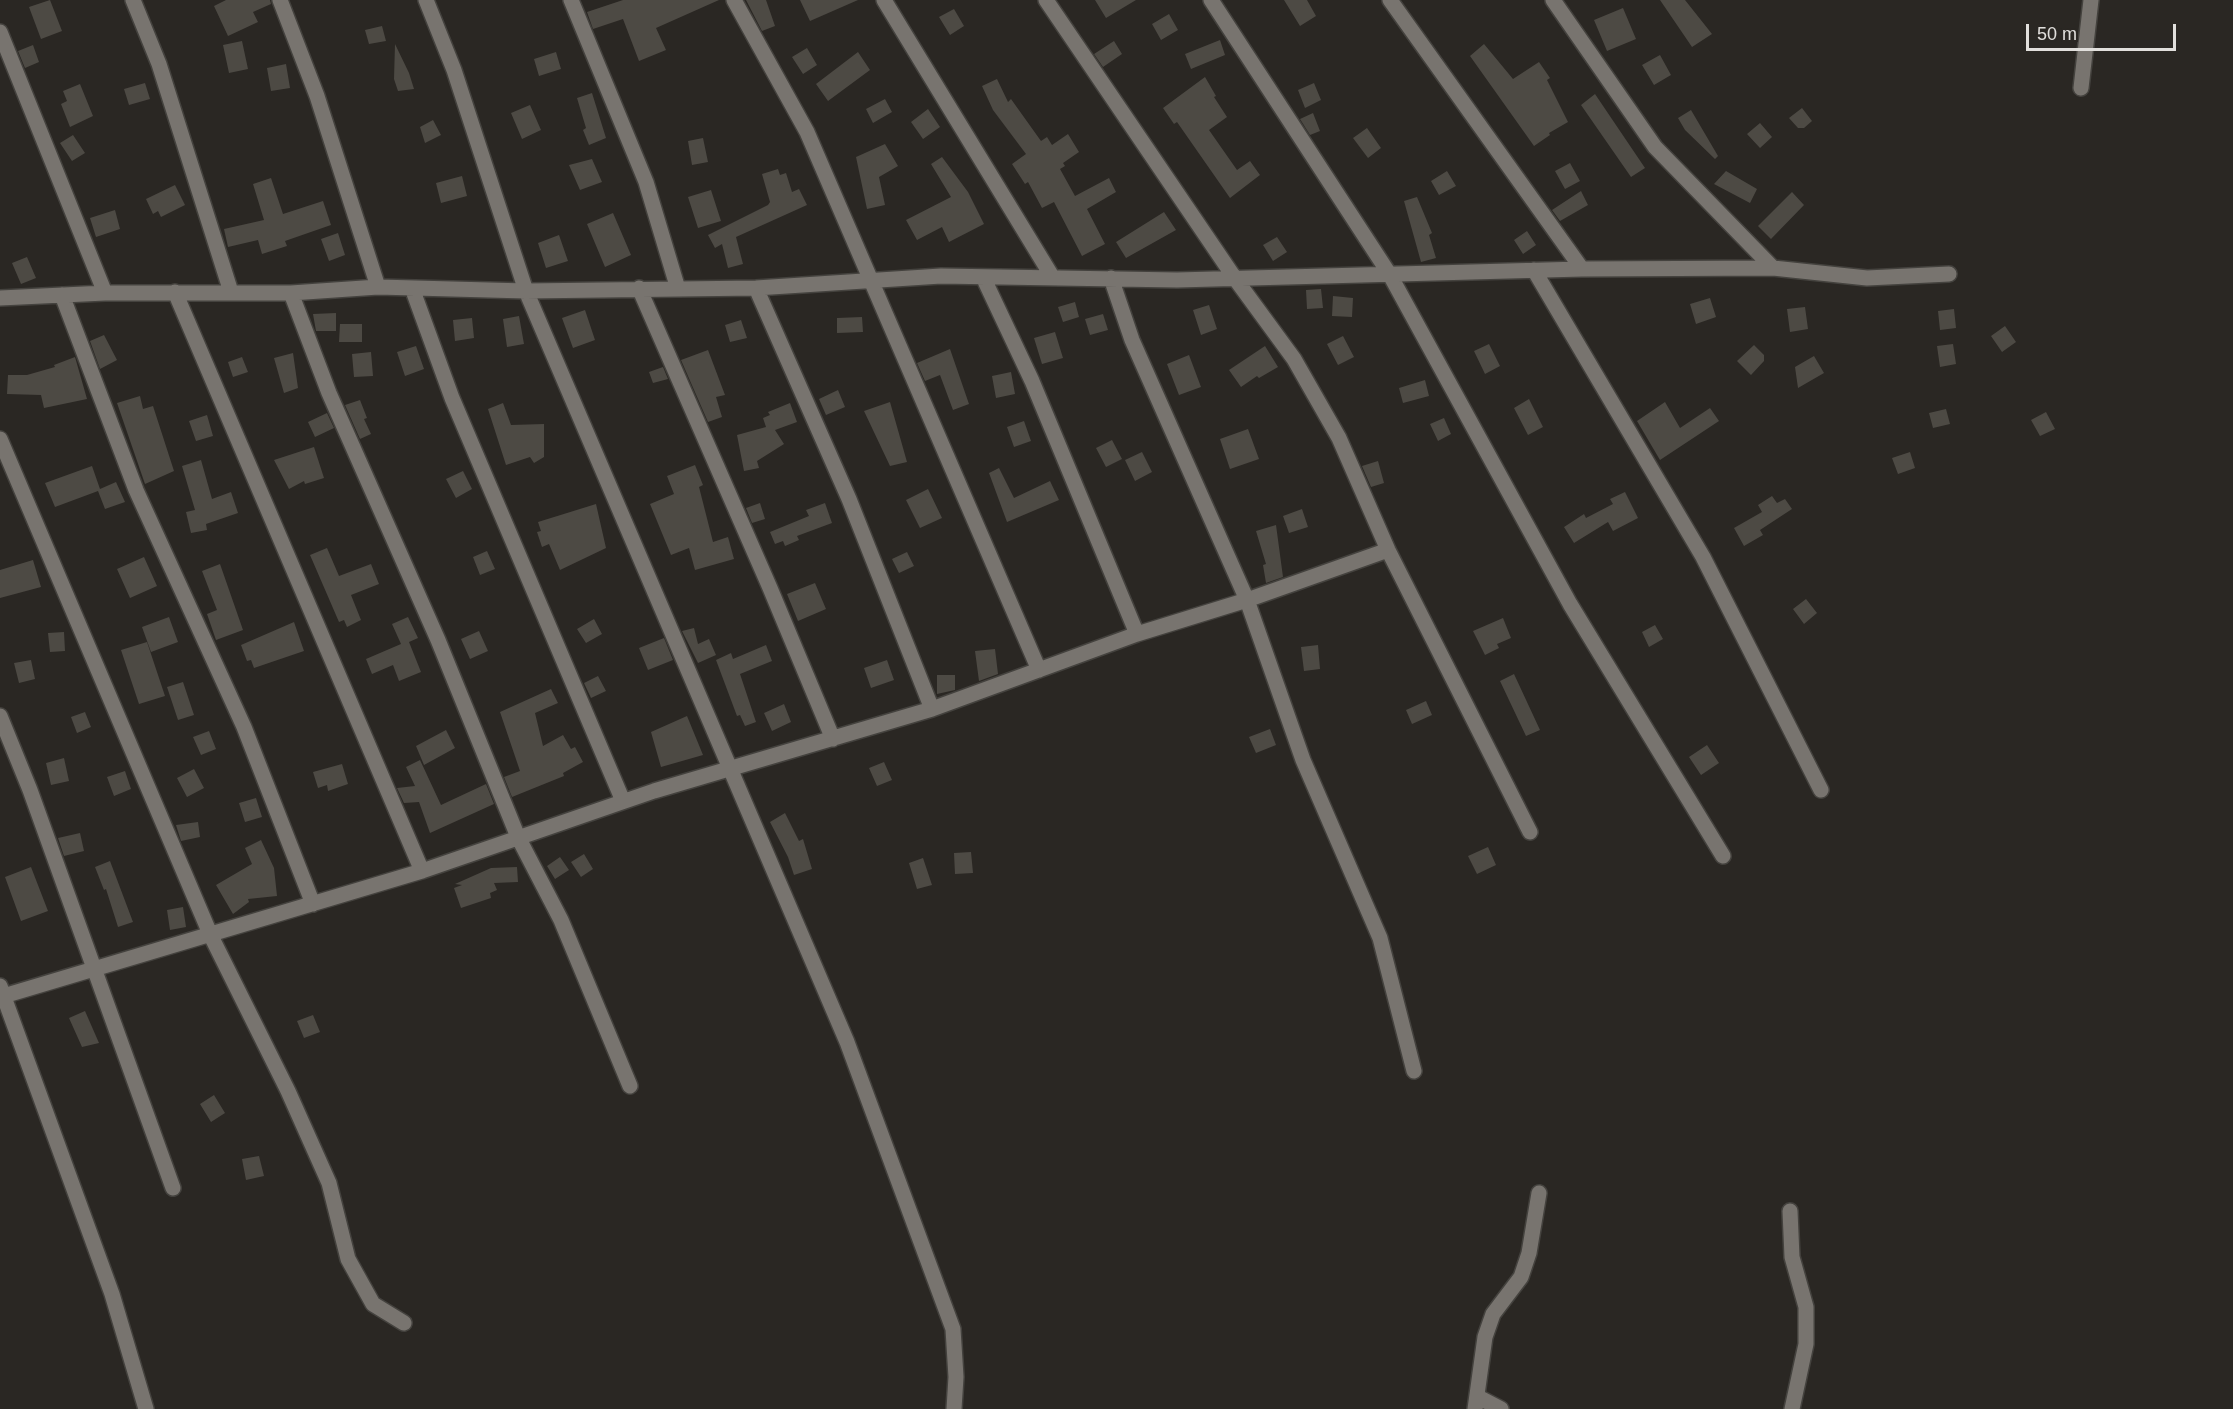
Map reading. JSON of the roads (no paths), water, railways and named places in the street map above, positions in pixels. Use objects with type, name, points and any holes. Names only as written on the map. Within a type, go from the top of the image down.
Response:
[{"type":"street","points":[[133,0],[159,64],[231,292]]},
{"type":"street","points":[[280,0],[317,96],[378,287]]},
{"type":"street","points":[[426,0],[454,70],[526,291],[847,1042],[953,1329],[956,1377],[954,1409]]},
{"type":"street","points":[[571,0],[646,182],[678,289]]},
{"type":"street","points":[[735,0],[807,132],[1039,670]]},
{"type":"street","points":[[884,0],[1053,278]]},
{"type":"street","points":[[1046,0],[1234,277],[1294,359],[1339,438],[1388,550],[1530,832]]},
{"type":"street","points":[[1211,0],[1390,274],[1570,604],[1724,856]]},
{"type":"street","points":[[1390,0],[1582,269]]},
{"type":"street","points":[[1553,0],[1655,147],[1773,268]]},
{"type":"street","points":[[2081,88],[2091,0]]},
{"type":"street","points":[[0,32],[105,293]]},
{"type":"street","points":[[0,298],[105,293],[291,293],[378,287],[526,291],[756,288],[941,276],[1178,280],[1582,269],[1773,268],[1867,278],[1949,274]]},
{"type":"street","points":[[1534,270],[1703,557],[1821,790]]},
{"type":"street","points":[[984,277],[1032,381],[1137,634]]},
{"type":"street","points":[[1111,278],[1132,340],[1247,600],[1303,760],[1380,938],[1414,1071]]},
{"type":"street","points":[[412,288],[452,398],[623,801]]},
{"type":"street","points":[[639,288],[833,739]]},
{"type":"street","points":[[756,288],[849,499],[932,709]]},
{"type":"street","points":[[176,292],[422,871]]},
{"type":"street","points":[[291,293],[329,393],[438,640],[518,837],[561,920],[630,1086]]},
{"type":"street","points":[[62,295],[136,490],[244,727],[313,904]]},
{"type":"street","points":[[0,439],[211,936],[288,1091],[328,1183],[348,1258],[373,1304],[404,1323]]},
{"type":"street","points":[[146,1409],[112,1294],[1,993],[211,936],[422,871],[623,801],[932,709],[1137,634],[1247,600],[1388,550]]},
{"type":"street","points":[[0,716],[96,969],[173,1188]]},
{"type":"street","points":[[1501,1409],[1476,1403],[1485,1336],[1492,1314],[1521,1277],[1529,1253],[1539,1193]]},
{"type":"street","points":[[1790,1212],[1792,1257],[1806,1307],[1806,1344],[1792,1409]]}]
